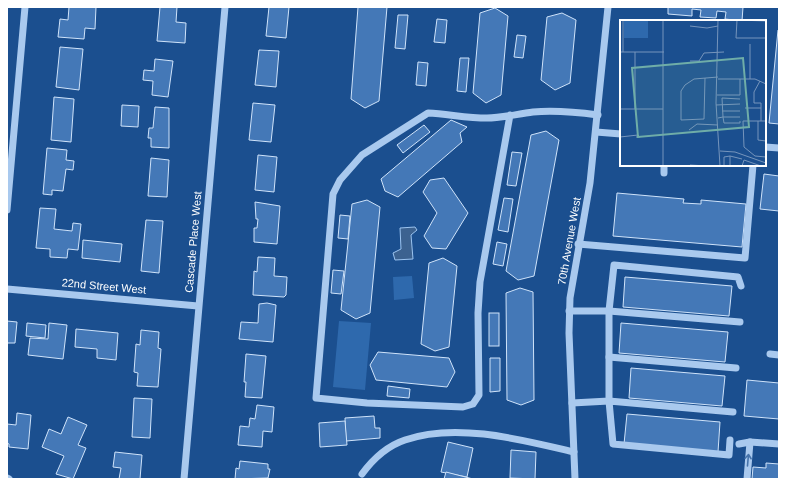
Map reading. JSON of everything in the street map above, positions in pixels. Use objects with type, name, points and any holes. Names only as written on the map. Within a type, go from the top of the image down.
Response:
[{"type":"street","points":[[7,210],[25,7]]},
{"type":"street","name":"Cascade Place West","points":[[184,479],[225,7]]},
{"type":"street","name":"70th Avenue West","points":[[575,479],[569,311],[572,280],[586,208],[596,132],[608,7]]},
{"type":"street","points":[[510,115],[480,282],[478,313],[479,395],[473,404],[463,407],[367,403],[316,398],[333,194],[340,180],[362,155],[428,113],[467,118],[487,118],[510,115],[564,111],[598,115]]},
{"type":"street","points":[[596,132],[620,134]]},
{"type":"street","points":[[766,147],[779,148]]},
{"type":"street","points":[[664,166],[664,173]]},
{"type":"street","points":[[578,244],[745,258],[753,166]]},
{"type":"street","points":[[730,440],[730,455],[614,444],[609,401],[609,311],[614,265],[738,277],[741,286]]},
{"type":"street","name":"22nd Street West","points":[[7,289],[198,306]]},
{"type":"street","points":[[569,311],[609,311],[740,322]]},
{"type":"street","points":[[770,354],[779,355]]},
{"type":"street","points":[[609,357],[736,368]]},
{"type":"street","points":[[572,403],[609,401],[733,412]]},
{"type":"street","points":[[362,474],[376,458],[394,445],[404,440],[421,436],[455,433],[502,437],[574,452]]},
{"type":"street","points":[[747,479],[750,442]]},
{"type":"street","points":[[739,444],[750,442],[779,444]]},
{"type":"shaded area","points":[[415,227],[417,230],[411,235],[413,259],[395,260],[393,253],[401,249],[400,228]]},
{"type":"shaded area","points":[[412,276],[414,298],[394,300],[393,277]]},
{"type":"shaded area","points":[[339,321],[371,323],[365,390],[333,387]]},
{"type":"building","points":[[69,7],[96,7],[95,29],[85,28],[84,39],[58,37],[60,19],[68,20]]},
{"type":"building","points":[[160,7],[177,7],[176,22],[186,23],[185,43],[157,41]]},
{"type":"building","points":[[269,7],[289,7],[286,38],[266,36]]},
{"type":"building","points":[[358,7],[387,7],[379,101],[365,108],[351,99]]},
{"type":"building","points":[[668,7],[743,7],[742,20],[725,19],[726,12],[717,11],[716,18],[700,17],[701,10],[692,9],[692,16],[668,14]]},
{"type":"building","points":[[495,8],[508,16],[501,95],[486,103],[473,93],[480,13]]},
{"type":"building","points":[[562,13],[576,20],[570,83],[555,90],[541,80],[547,17]]},
{"type":"building","points":[[398,15],[408,15],[405,49],[395,48]]},
{"type":"building","points":[[437,19],[447,20],[445,43],[434,42]]},
{"type":"building","points":[[779,30],[779,124],[769,123]]},
{"type":"building","points":[[517,35],[526,36],[523,58],[514,57]]},
{"type":"building","points":[[60,47],[83,49],[79,90],[56,87]]},
{"type":"building","points":[[259,50],[279,51],[276,87],[255,85]]},
{"type":"building","points":[[460,58],[469,58],[466,92],[457,91]]},
{"type":"building","points":[[155,59],[173,61],[168,97],[152,95],[153,81],[143,80],[144,70],[154,71]]},
{"type":"building","points":[[418,62],[428,63],[426,86],[416,85]]},
{"type":"building","points":[[54,97],[74,99],[71,142],[51,140]]},
{"type":"building","points":[[253,103],[275,105],[271,142],[249,140]]},
{"type":"building","points":[[122,105],[139,106],[138,127],[121,126]]},
{"type":"building","points":[[155,107],[169,108],[169,148],[151,147],[151,138],[148,138],[149,128],[153,128]]},
{"type":"building","points":[[451,120],[467,127],[460,133],[462,142],[398,197],[385,191],[381,179]]},
{"type":"building","points":[[424,125],[430,132],[403,153],[397,145]]},
{"type":"building","points":[[546,131],[559,140],[534,276],[518,280],[506,271],[531,135]]},
{"type":"building","points":[[47,148],[67,150],[66,160],[74,161],[73,170],[66,169],[63,191],[52,190],[52,195],[43,194]]},
{"type":"building","points":[[512,152],[522,153],[516,186],[507,185]]},
{"type":"building","points":[[258,155],[277,157],[274,192],[255,190]]},
{"type":"building","points":[[151,158],[169,160],[167,197],[148,196]]},
{"type":"building","points":[[764,174],[779,176],[779,211],[760,209]]},
{"type":"building","points":[[444,178],[468,213],[446,249],[432,248],[424,236],[437,213],[423,192],[430,180]]},
{"type":"building","points":[[617,193],[684,199],[683,203],[701,204],[701,200],[746,204],[742,247],[613,236]]},
{"type":"building","points":[[504,198],[513,199],[508,232],[498,230]]},
{"type":"building","points":[[367,200],[380,207],[370,313],[356,319],[341,310],[352,204]]},
{"type":"building","points":[[255,202],[280,206],[277,244],[254,242],[254,228],[257,228],[258,219],[256,219]]},
{"type":"building","points":[[40,208],[56,209],[54,229],[72,231],[73,223],[81,224],[78,250],[68,249],[67,258],[50,257],[50,249],[36,248]]},
{"type":"building","points":[[340,215],[350,216],[348,239],[338,238]]},
{"type":"building","points":[[146,220],[163,221],[159,273],[141,271]]},
{"type":"building","points":[[83,240],[122,244],[120,262],[82,258]]},
{"type":"building","points":[[497,242],[507,244],[503,266],[493,264]]},
{"type":"building","points":[[258,257],[275,258],[274,276],[287,277],[286,295],[284,297],[253,295],[254,271],[257,272]]},
{"type":"building","points":[[443,258],[457,266],[449,347],[435,351],[421,344],[429,263]]},
{"type":"building","points":[[333,270],[344,271],[341,294],[331,293]]},
{"type":"building","points":[[625,277],[732,286],[729,316],[623,307]]},
{"type":"building","points":[[520,288],[533,292],[534,400],[521,405],[507,400],[506,293]]},
{"type":"building","points":[[267,303],[276,305],[273,342],[239,339],[241,322],[258,323],[259,304]]},
{"type":"building","points":[[489,313],[499,313],[499,346],[489,346]]},
{"type":"building","points":[[7,321],[17,322],[15,343],[7,343]]},
{"type":"building","points":[[27,323],[46,325],[45,338],[26,336]]},
{"type":"building","points":[[49,323],[67,325],[63,359],[28,355],[30,338],[48,339]]},
{"type":"building","points":[[621,323],[728,332],[725,362],[619,353]]},
{"type":"building","points":[[76,329],[118,333],[116,360],[97,358],[97,349],[75,347]]},
{"type":"building","points":[[141,330],[159,332],[158,348],[161,349],[158,387],[137,386],[138,373],[134,372],[136,344],[140,345]]},
{"type":"building","points":[[378,352],[449,358],[455,372],[447,387],[376,380],[370,365]]},
{"type":"building","points":[[246,354],[266,356],[262,398],[245,397],[246,382],[244,382]]},
{"type":"building","points":[[490,358],[500,358],[500,391],[490,392]]},
{"type":"building","points":[[631,368],[725,376],[722,406],[629,398]]},
{"type":"building","points":[[747,380],[779,383],[779,419],[744,416]]},
{"type":"building","points":[[388,386],[410,389],[409,398],[387,396]]},
{"type":"building","points":[[134,398],[152,399],[150,438],[132,437]]},
{"type":"building","points":[[257,405],[274,407],[272,432],[263,431],[262,447],[238,445],[240,426],[249,427],[250,418],[255,419]]},
{"type":"building","points":[[17,413],[31,415],[28,449],[9,447],[9,444],[7,443],[7,424],[16,425]]},
{"type":"building","points":[[627,414],[720,422],[718,452],[624,444]]},
{"type":"building","points":[[374,416],[375,428],[380,428],[380,438],[346,441],[345,418]]},
{"type":"building","points":[[68,417],[87,425],[78,445],[86,448],[73,479],[56,474],[64,456],[42,447],[49,429],[61,434]]},
{"type":"building","points":[[345,421],[347,445],[320,447],[319,423]]},
{"type":"building","points":[[448,442],[473,448],[467,477],[441,472]]},
{"type":"building","points":[[511,450],[536,452],[535,479],[510,478]]},
{"type":"building","points":[[115,452],[142,455],[140,479],[119,479],[121,468],[113,467]]},
{"type":"building","points":[[240,461],[268,464],[268,469],[270,469],[268,478],[235,479],[236,468],[239,469]]},
{"type":"building","points":[[766,463],[779,464],[779,479],[752,479],[753,467],[766,468]]},
{"type":"building","points":[[446,472],[473,479],[444,479]]}]
